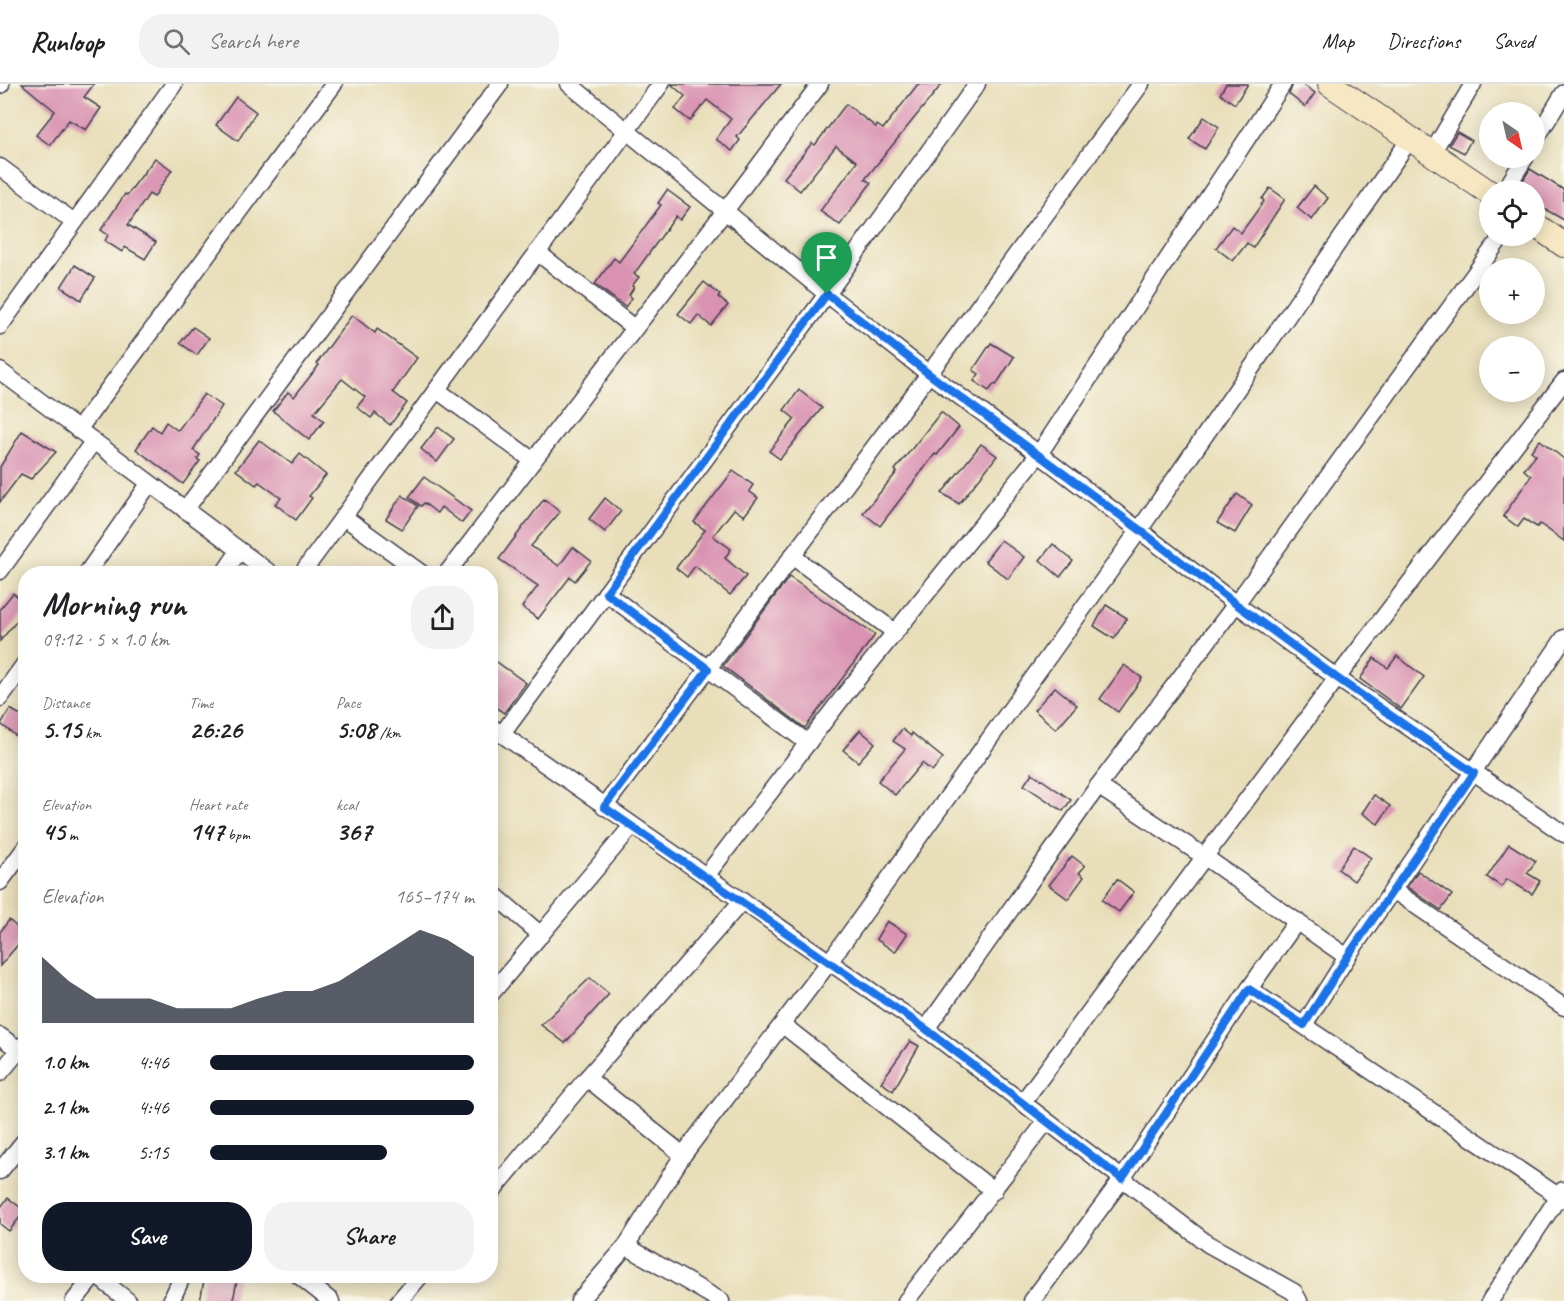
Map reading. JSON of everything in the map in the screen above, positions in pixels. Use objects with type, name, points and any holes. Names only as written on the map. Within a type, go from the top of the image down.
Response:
[{"type":"street","points":[[0,326],[174,84]]},
{"type":"street","points":[[78,430],[334,84]]},
{"type":"street","points":[[185,510],[500,84]]},
{"type":"street","points":[[569,84],[725,212],[929,374],[1337,678],[1564,834]]},
{"type":"street","points":[[307,566],[661,84]]},
{"type":"street","points":[[452,566],[725,212],[820,84]]},
{"type":"street","points":[[498,728],[606,593],[827,294],[977,84]]},
{"type":"street","points":[[604,807],[929,374],[1141,84]]},
{"type":"street","points":[[706,876],[807,743],[1039,454],[1283,84]]},
{"type":"street","points":[[1330,84],[1479,185]]},
{"type":"street","points":[[1432,153],[1473,84]]},
{"type":"street","points":[[1545,124],[1564,93]]},
{"type":"street","points":[[579,1301],[626,1246],[683,1155],[830,961],[1140,530],[1410,139]]},
{"type":"street","points":[[0,167],[74,222]]},
{"type":"street","points":[[1545,232],[1564,245]]},
{"type":"street","points":[[926,1029],[1098,786],[1236,604],[1495,246]]},
{"type":"street","points":[[537,252],[634,328]]},
{"type":"street","points":[[0,371],[260,566]]},
{"type":"street","points":[[1022,1103],[1337,678],[1564,381]]},
{"type":"street","points":[[436,390],[532,460]]},
{"type":"street","points":[[0,571],[93,442]]},
{"type":"street","points":[[92,566],[149,484]]},
{"type":"street","points":[[344,517],[411,566]]},
{"type":"street","points":[[229,566],[239,551]]},
{"type":"street","points":[[792,556],[895,632]]},
{"type":"street","points":[[606,593],[807,743]]},
{"type":"street","points":[[1304,1025],[1347,957],[1564,639]]},
{"type":"street","points":[[0,698],[18,673]]},
{"type":"street","points":[[498,731],[926,1029],[1208,1244],[1294,1292],[1299,1301]]},
{"type":"street","points":[[1098,786],[1205,857],[1347,957]]},
{"type":"street","points":[[498,985],[632,826]]},
{"type":"street","points":[[0,882],[18,858]]},
{"type":"street","points":[[1394,890],[1564,1007]]},
{"type":"street","points":[[498,898],[540,935]]},
{"type":"street","points":[[498,1184],[587,1078],[742,901]]},
{"type":"street","points":[[1032,1301],[1122,1179],[1249,989],[1298,921]]},
{"type":"street","points":[[1249,989],[1562,1195],[1490,1301]]},
{"type":"street","points":[[783,1025],[994,1191]]},
{"type":"street","points":[[0,1036],[18,1046]]},
{"type":"street","points":[[0,1073],[18,1054]]},
{"type":"street","points":[[587,1078],[683,1155]]},
{"type":"street","points":[[906,1301],[1046,1122]]},
{"type":"street","points":[[0,1171],[18,1149]]},
{"type":"street","points":[[626,1246],[721,1301]]},
{"type":"street","points":[[74,1301],[89,1283]]},
{"type":"street","points":[[105,1283],[128,1301]]},
{"type":"street","points":[[177,1299],[181,1283]]},
{"type":"street","points":[[308,1283],[328,1300]]},
{"type":"street","points":[[399,1301],[415,1283]]},
{"type":"building","points":[[22,84],[94,84],[84,97],[101,108],[86,130],[69,120],[50,145],[36,135],[55,111]]},
{"type":"building","points":[[671,84],[781,84],[737,137],[740,140],[732,151],[716,139],[731,119],[707,100],[690,121],[675,109],[685,96]]},
{"type":"building","points":[[918,84],[942,84],[865,179],[871,183],[840,225],[820,211],[857,162],[836,146],[800,191],[784,178],[812,143],[815,145],[846,104],[876,127],[877,125],[883,129]]},
{"type":"building","points":[[1226,84],[1248,84],[1235,104],[1220,94]]},
{"type":"building","points":[[1293,84],[1302,84],[1315,93],[1305,107],[1289,94]]},
{"type":"building","points":[[236,97],[256,112],[238,141],[216,125]]},
{"type":"building","points":[[1204,117],[1219,127],[1205,149],[1189,139]]},
{"type":"building","points":[[1457,132],[1471,140],[1464,153],[1449,145]]},
{"type":"building","points":[[155,158],[172,170],[154,197],[149,194],[128,225],[156,242],[145,259],[125,247],[122,252],[105,241],[108,235],[101,230],[125,194],[127,195]]},
{"type":"building","points":[[1530,169],[1564,190],[1564,220],[1545,209],[1545,180],[1523,180]]},
{"type":"building","points":[[1314,186],[1328,198],[1312,220],[1297,208]]},
{"type":"building","points":[[1270,188],[1285,199],[1253,248],[1247,243],[1233,261],[1216,248],[1232,226],[1241,233],[1264,201],[1262,199]]},
{"type":"building","points":[[667,190],[690,207],[680,220],[676,216],[634,274],[639,277],[629,295],[632,298],[625,307],[595,284],[614,258],[619,262],[661,205],[658,203]]},
{"type":"building","points":[[75,265],[95,278],[81,300],[61,287]]},
{"type":"building","points":[[704,282],[728,305],[711,326],[698,315],[691,324],[678,314]]},
{"type":"building","points":[[352,315],[375,333],[377,329],[417,358],[393,392],[407,403],[390,425],[375,413],[371,418],[357,407],[365,397],[342,379],[314,413],[324,421],[309,440],[273,411],[288,392],[294,397],[319,365],[317,363]]},
{"type":"building","points":[[193,327],[209,338],[197,355],[180,343]]},
{"type":"building","points":[[991,343],[1014,357],[996,385],[994,384],[989,391],[974,381],[979,374],[973,370]]},
{"type":"building","points":[[799,390],[822,408],[780,459],[769,451],[795,419],[784,410]]},
{"type":"building","points":[[204,394],[222,406],[193,450],[200,455],[197,459],[200,461],[183,484],[136,449],[152,426],[160,432],[166,422],[177,430],[179,429]]},
{"type":"building","points":[[941,412],[959,427],[937,455],[935,454],[880,526],[863,513],[897,472],[895,470]]},
{"type":"building","points":[[438,427],[454,439],[437,462],[421,449]]},
{"type":"building","points":[[22,431],[56,452],[31,479],[21,474],[0,502],[0,467]]},
{"type":"building","points":[[259,440],[292,464],[300,454],[326,475],[309,496],[312,498],[296,520],[275,504],[281,498],[259,482],[256,485],[236,470]]},
{"type":"building","points":[[1540,440],[1564,459],[1564,541],[1540,524],[1537,527],[1524,519],[1518,527],[1503,516],[1531,476],[1524,470],[1536,455],[1531,451]]},
{"type":"building","points":[[981,444],[997,456],[959,504],[942,493]]},
{"type":"building","points":[[733,471],[753,485],[749,491],[758,498],[744,516],[734,509],[713,536],[731,549],[725,558],[746,576],[730,595],[695,566],[687,577],[676,568],[705,530],[694,522]]},
{"type":"building","points":[[424,477],[471,511],[462,523],[441,507],[437,513],[424,503],[421,506],[409,497]]},
{"type":"building","points":[[1237,494],[1252,505],[1235,533],[1217,523]]},
{"type":"building","points":[[402,495],[418,506],[402,529],[386,519]]},
{"type":"building","points":[[605,498],[621,511],[605,532],[589,519]]},
{"type":"building","points":[[544,499],[560,512],[531,546],[559,566],[573,547],[591,561],[575,581],[570,577],[538,619],[522,607],[538,586],[499,559]]},
{"type":"building","points":[[1001,540],[1024,557],[1008,579],[985,561]]},
{"type":"building","points":[[1053,544],[1073,561],[1060,577],[1040,560]]},
{"type":"building","points":[[789,577],[875,635],[805,728],[723,666]]},
{"type":"building","points":[[13,593],[18,597],[18,620],[0,641],[0,609]]},
{"type":"building","points":[[1106,605],[1127,618],[1114,639],[1094,626]]},
{"type":"building","points":[[1397,656],[1424,677],[1401,709],[1360,679],[1374,658],[1388,668]]},
{"type":"building","points":[[498,663],[526,683],[504,713],[498,709]]},
{"type":"building","points":[[1124,665],[1142,678],[1118,712],[1100,699]]},
{"type":"building","points":[[1055,687],[1077,705],[1056,729],[1034,710]]},
{"type":"building","points":[[10,709],[18,714],[18,738],[1,724]]},
{"type":"building","points":[[902,729],[911,736],[912,733],[943,758],[932,771],[922,763],[895,795],[878,781],[905,749],[893,741]]},
{"type":"building","points":[[860,730],[875,743],[858,762],[843,750]]},
{"type":"building","points":[[1032,773],[1071,800],[1063,811],[1024,785]]},
{"type":"building","points":[[1374,795],[1390,806],[1378,824],[1362,813]]},
{"type":"building","points":[[1509,844],[1536,861],[1527,873],[1540,881],[1532,894],[1507,879],[1502,887],[1487,877]]},
{"type":"building","points":[[1354,846],[1371,858],[1354,881],[1338,869]]},
{"type":"building","points":[[1072,856],[1085,866],[1079,873],[1084,877],[1068,899],[1049,885]]},
{"type":"building","points":[[1418,871],[1452,895],[1441,910],[1407,887]]},
{"type":"building","points":[[1117,879],[1134,892],[1119,912],[1102,900]]},
{"type":"building","points":[[9,920],[18,928],[18,945],[0,966],[0,932]]},
{"type":"building","points":[[887,921],[907,934],[895,952],[876,939]]},
{"type":"building","points":[[590,978],[609,994],[565,1043],[541,1025]]},
{"type":"building","points":[[910,1041],[919,1046],[893,1091],[881,1082]]},
{"type":"building","points":[[8,1198],[18,1206],[18,1220],[9,1231],[0,1224],[0,1208]]},
{"type":"building","points":[[203,1283],[236,1283],[233,1301],[200,1301]]},
{"type":"route","points":[[827,294],[929,374],[1039,454],[1236,604],[1337,678],[1474,773],[1347,957],[1304,1025],[1249,989],[1122,1179],[926,1029],[604,807],[708,669],[606,593],[827,294]]}]
